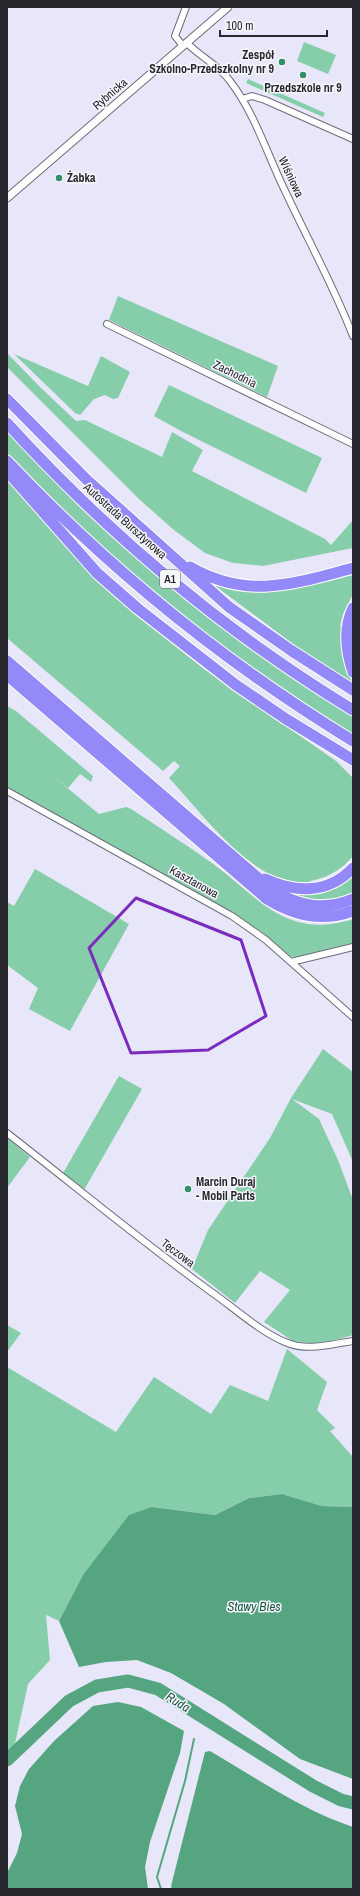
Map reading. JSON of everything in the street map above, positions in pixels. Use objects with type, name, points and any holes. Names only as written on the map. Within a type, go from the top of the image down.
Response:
[{"type":"highway","points":[[7,399],[87,480],[229,607],[292,651],[353,690]]},
{"type":"highway","name":"Autostrada Bursztynowa","points":[[7,423],[67,486],[149,562],[233,629],[284,666],[353,710]]},
{"type":"highway","name":"A1","points":[[7,461],[83,537],[176,618],[246,671],[353,741]]},
{"type":"highway","points":[[7,471],[97,573],[137,608],[236,685],[332,748],[353,760]]},
{"type":"highway","points":[[170,555],[200,572],[219,580],[250,586],[281,586],[353,568]]},
{"type":"highway","points":[[353,608],[347,629],[346,645],[348,659],[353,672]]},
{"type":"highway","points":[[7,661],[274,891],[297,903],[319,907],[334,906],[353,899]]},
{"type":"highway","points":[[7,675],[267,899],[282,908],[308,916],[331,917],[353,911]]},
{"type":"highway","points":[[332,748],[353,768]]},
{"type":"highway","points":[[256,875],[285,887],[309,889],[318,888],[340,878],[353,868]]},
{"type":"street","points":[[185,44],[175,36],[186,7]]},
{"type":"street","name":"Rybnicka","points":[[7,198],[225,8]]},
{"type":"street","name":"Wiśniowa","points":[[185,44],[225,74],[242,99],[287,196],[327,274],[353,336]]},
{"type":"street","points":[[242,99],[252,96],[265,100],[353,139]]},
{"type":"street","name":"Zachodnia","points":[[107,324],[353,444]]},
{"type":"street","name":"Kasztanowa","points":[[7,791],[232,916],[266,940],[353,1017]]},
{"type":"street","points":[[291,962],[353,946]]},
{"type":"street","name":"Tęczowa","points":[[7,1134],[174,1265],[279,1339],[286,1343],[306,1347],[320,1347],[353,1341]]},
{"type":"highlighted area","points":[[136,898],[241,940],[266,1016],[208,1050],[131,1053],[89,948]]},
{"type":"shaded area","points":[[304,42],[336,55],[328,74],[297,61]]},
{"type":"shaded area","points":[[248,79],[325,113],[323,117],[246,83]]},
{"type":"shaded area","points":[[118,296],[278,366],[267,397],[109,320]]},
{"type":"shaded area","points":[[7,353],[76,421],[85,420],[162,457],[172,432],[203,450],[192,471],[325,539],[331,545],[353,520],[353,548],[263,566],[233,563],[205,553],[174,530],[140,500],[7,367]]},
{"type":"shaded area","points":[[14,354],[88,386],[101,356],[130,372],[118,398],[113,399],[105,395],[94,399],[80,415],[75,413]]},
{"type":"shaded area","points":[[169,385],[322,458],[306,493],[154,416]]},
{"type":"shaded area","points":[[7,429],[126,547],[353,715],[353,736],[306,706],[214,641],[127,570],[45,493],[7,453]]},
{"type":"shaded area","points":[[7,478],[97,581],[111,594],[204,669],[336,761],[353,778],[353,856],[345,864],[326,876],[304,883],[299,883],[281,879],[263,870],[245,858],[211,825],[169,778],[180,766],[174,761],[163,771],[7,638]]},
{"type":"shaded area","points":[[353,575],[353,594],[343,614],[340,626],[342,626],[343,655],[352,683],[297,647],[210,582],[247,590],[265,591],[282,590],[317,584]]},
{"type":"shaded area","points":[[7,706],[16,711],[93,776],[91,782],[80,774],[68,788],[48,772],[99,814],[126,807],[131,809],[227,874],[258,901],[290,920],[308,924],[329,924],[353,919],[353,950],[305,960],[302,964],[294,957],[289,956],[244,920],[7,788]]},
{"type":"shaded area","points":[[35,869],[129,924],[70,1031],[29,1009],[38,988],[7,965],[7,902],[14,906]]},
{"type":"shaded area","points":[[353,876],[353,893],[337,899],[320,901],[311,900],[294,896],[287,892],[307,894],[329,890],[340,886]]},
{"type":"shaded area","points":[[323,1049],[353,1072],[353,1162],[332,1114],[292,1099],[319,1119],[338,1160],[353,1200],[353,1335],[321,1344],[293,1341],[264,1322],[290,1290],[260,1271],[235,1303],[192,1269],[208,1230],[270,1138],[291,1098]]},
{"type":"shaded area","points":[[119,1076],[142,1089],[84,1190],[63,1173]]},
{"type":"shaded area","points":[[7,1138],[30,1157],[7,1188]]},
{"type":"shaded area","points":[[7,1325],[21,1333],[7,1352]]},
{"type":"shaded area","points":[[287,1349],[327,1382],[317,1410],[335,1428],[330,1431],[353,1457],[353,1506],[322,1506],[282,1494],[249,1498],[215,1515],[153,1507],[83,1575],[59,1621],[46,1615],[50,1660],[28,1684],[14,1748],[7,1754],[7,1367],[116,1432],[154,1377],[211,1414],[230,1385],[268,1401]]},
{"type":"water","name":"Stawy Bies","points":[[282,1494],[322,1506],[353,1506],[353,1779],[300,1759],[224,1704],[171,1673],[137,1660],[106,1662],[79,1667],[59,1621],[83,1575],[129,1515],[152,1507],[215,1515],[249,1498]]},
{"type":"water","points":[[118,1702],[141,1707],[184,1731],[180,1753],[150,1842],[145,1867],[148,1889],[7,1889],[7,1873],[17,1853],[22,1834],[15,1806],[20,1786],[29,1769],[54,1741],[93,1706]]},
{"type":"water","points":[[210,1751],[297,1803],[353,1827],[353,1889],[172,1889],[171,1886],[205,1752]]},
{"type":"waterway","name":"Ruda","points":[[7,1760],[69,1701],[97,1686],[128,1681],[158,1689],[313,1786],[341,1800],[353,1803]]},
{"type":"waterway","points":[[161,1889],[157,1877],[185,1781],[194,1739]]},
{"type":"place","name":"Zespół Szkolno-Przedszkolny nr 9","points":[[282,62]]},
{"type":"place","name":"Przedszkole nr 9","points":[[303,75]]},
{"type":"place","name":"Żabka","points":[[59,178]]},
{"type":"place","name":"Marcin Duraj - Mobil Parts","points":[[188,1189]]}]
